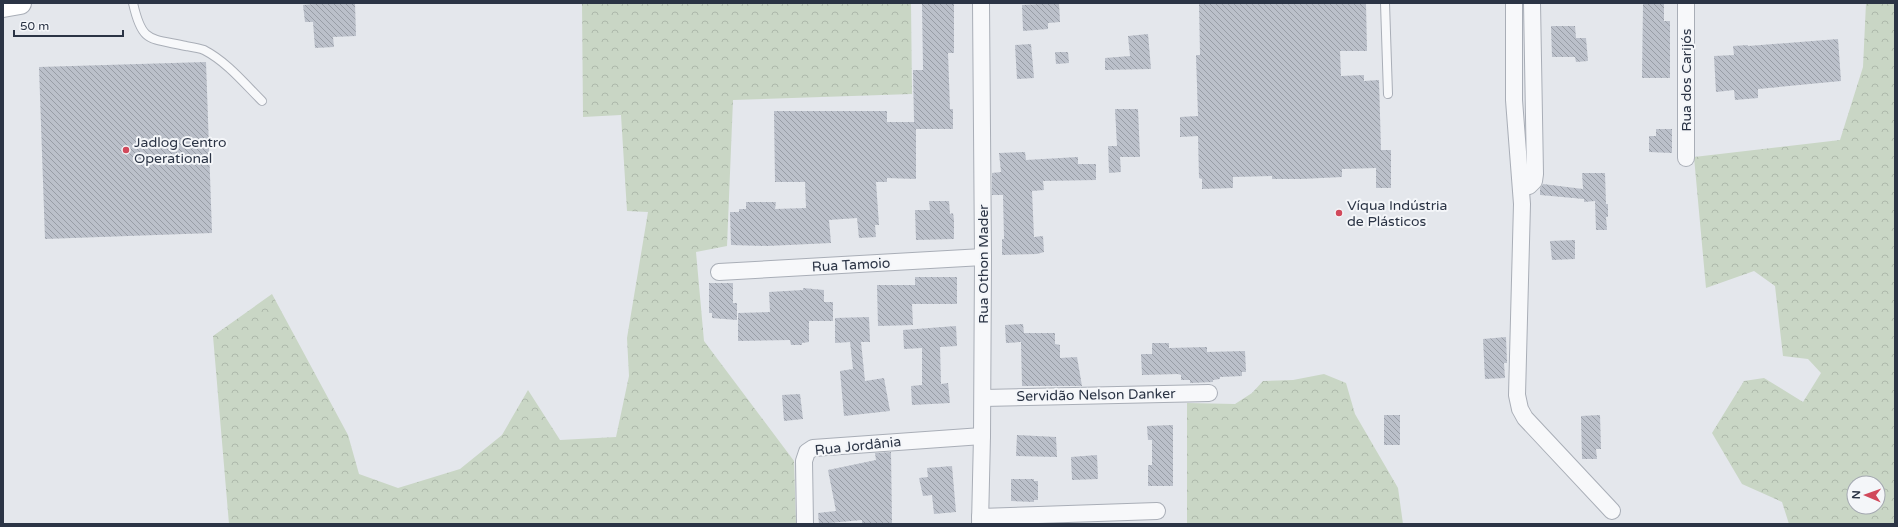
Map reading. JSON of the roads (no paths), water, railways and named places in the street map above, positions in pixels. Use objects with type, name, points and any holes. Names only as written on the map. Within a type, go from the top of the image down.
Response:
[{"type":"main road","points":[[3,6],[20,3]]},
{"type":"street","name":"Rua Othon Mader","points":[[980,521],[983,398],[981,3]]},
{"type":"street","points":[[1514,3],[1514,100],[1522,204],[1517,395],[1520,409],[1525,418],[1612,511]]},
{"type":"street","points":[[1521,187],[1529,186],[1534,181],[1535,174],[1532,3]]},
{"type":"street","name":"Rua dos Carijós","points":[[1686,3],[1686,158]]},
{"type":"street","name":"Rua Tamoio","points":[[719,272],[983,257]]},
{"type":"street","name":"Servidão Nelson Danker","points":[[983,398],[1209,392]]},
{"type":"street","name":"Rua Jordânia","points":[[805,524],[804,461],[807,452],[813,448],[982,436]]},
{"type":"street","points":[[980,521],[1157,511]]},
{"type":"lane","points":[[133,3],[137,23],[143,32],[154,39],[202,49],[219,59],[262,101]]},
{"type":"lane","points":[[1385,3],[1388,94]]},
{"type":"place","name":"Jadlog Centro Operational","points":[[126,150]]},
{"type":"place","name":"Víqua Indústria de Plásticos","points":[[1339,213]]}]
